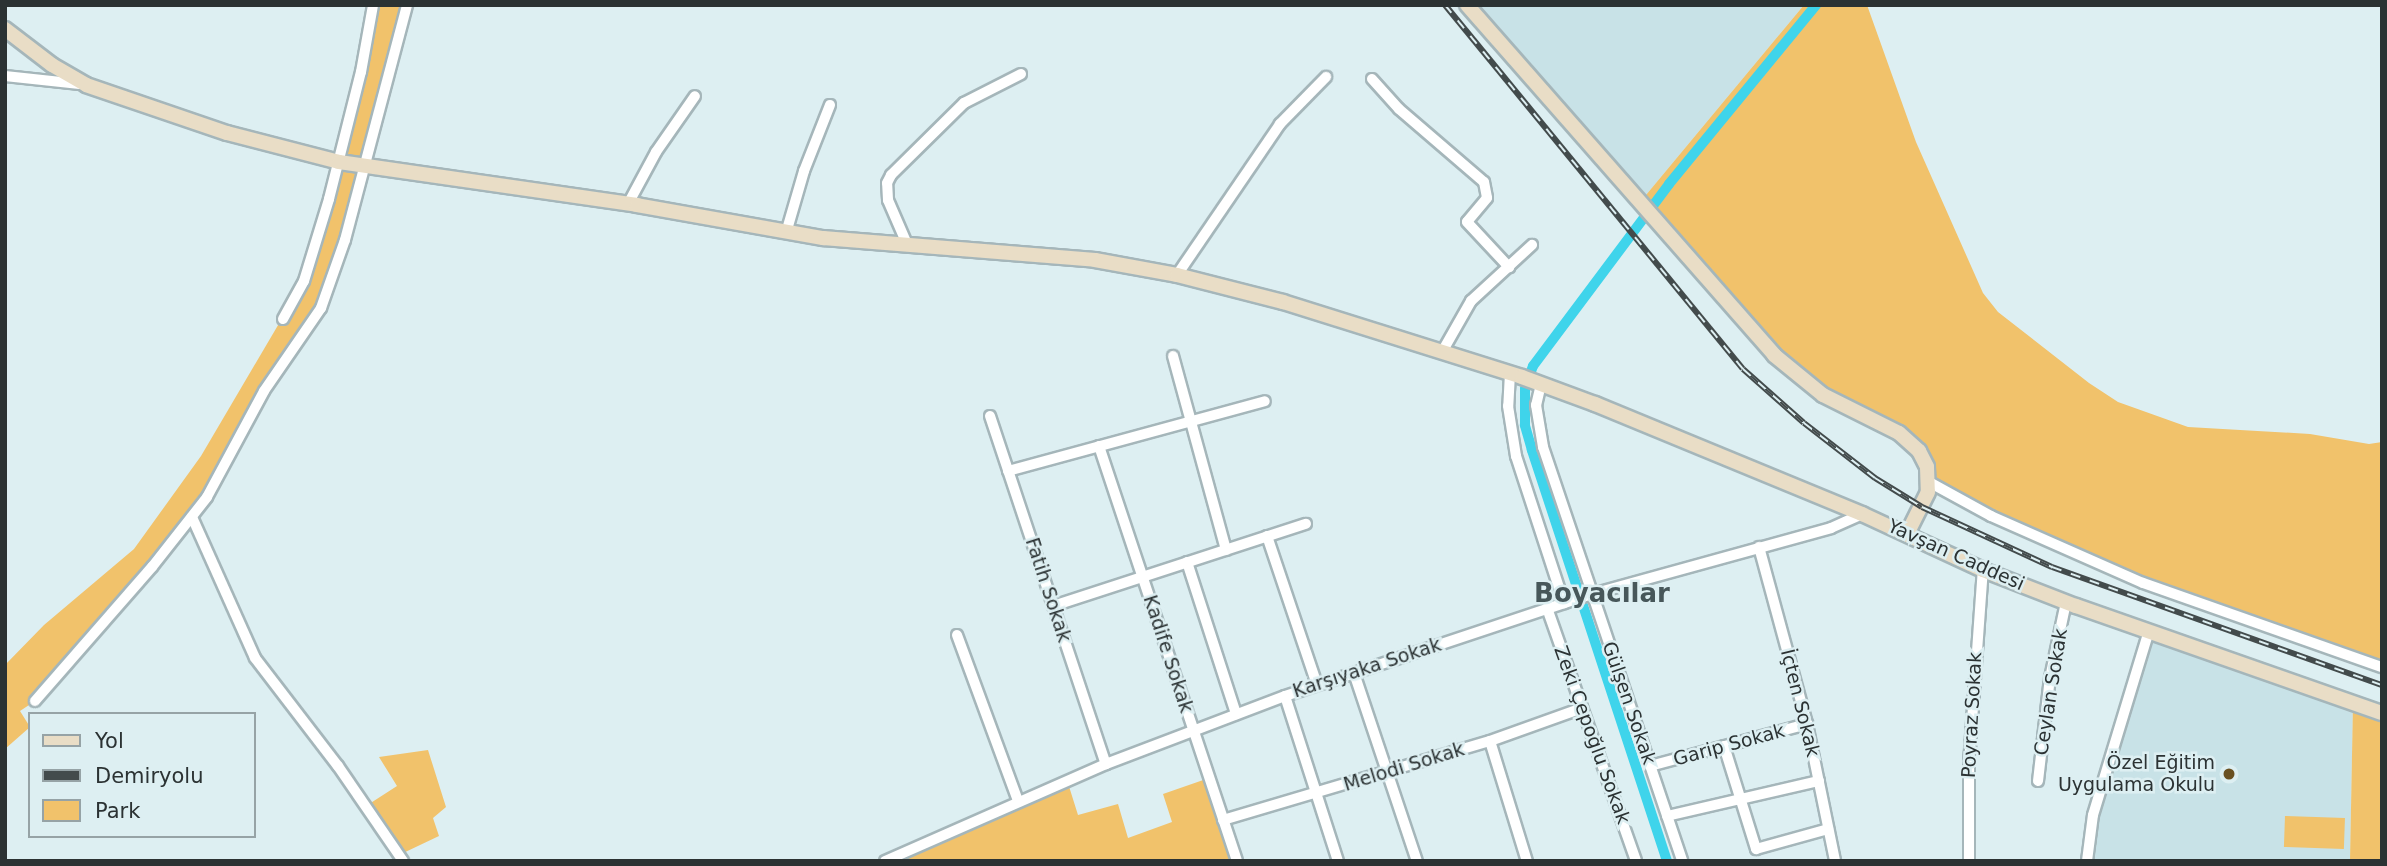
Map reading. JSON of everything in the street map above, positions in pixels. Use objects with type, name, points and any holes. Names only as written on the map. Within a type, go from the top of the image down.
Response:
[{"type":"street","points":[[283,319],[304,281],[339,162],[373,5]]},
{"type":"street","points":[[35,701],[192,517],[223,473],[264,391],[321,308],[366,166],[407,5]]},
{"type":"street","points":[[1467,5],[1645,204],[1774,355],[1823,395],[1907,439],[1924,459],[1929,482],[1922,507],[1907,534]]},
{"type":"street","name":"Yavşan Caddesi","points":[[5,29],[52,65],[86,85],[226,133],[339,162],[628,204],[786,233],[1095,260],[1177,275],[1283,302],[1527,379],[1863,514],[1983,570],[2066,602],[2382,713]]},
{"type":"street","points":[[907,244],[888,200],[886,191],[891,175],[964,103],[1021,74]]},
{"type":"street","points":[[5,76],[86,85]]},
{"type":"street","points":[[1177,275],[1280,124],[1326,77]]},
{"type":"street","points":[[1372,79],[1399,109],[1484,182],[1487,198],[1467,222],[1509,267]]},
{"type":"street","points":[[628,204],[656,152],[695,96]]},
{"type":"street","points":[[786,233],[804,171],[830,105]]},
{"type":"street","points":[[1442,352],[1454,326],[1471,301],[1532,245]]},
{"type":"street","points":[[1173,356],[1226,550]]},
{"type":"street","points":[[1527,379],[1508,406],[1516,456],[1568,602]]},
{"type":"street","name":"Gülşen Sokak","points":[[1527,379],[1536,405],[1537,424],[1589,595],[1682,861]]},
{"type":"street","points":[[1008,471],[1265,401]]},
{"type":"street","name":"Fatih Sokak","points":[[990,416],[1105,764]]},
{"type":"street","name":"Kadife Sokak","points":[[1100,446],[1237,861]]},
{"type":"street","points":[[1929,482],[1991,516],[2144,583],[2382,667]]},
{"type":"street","name":"Karşıyaka Sokak","points":[[884,861],[1105,764],[1236,713],[1547,608],[1831,528],[1863,514]]},
{"type":"street","points":[[192,517],[255,658],[338,766],[403,861]]},
{"type":"street","points":[[1053,606],[1306,524]]},
{"type":"street","points":[[1266,537],[1317,685]]},
{"type":"street","name":"İçten Sokak","points":[[1759,547],[1807,724],[1835,861]]},
{"type":"street","points":[[1187,562],[1236,713]]},
{"type":"street","name":"Poyraz Sokak","points":[[1969,861],[1969,764],[1983,570]]},
{"type":"street","name":"Ceylan Sokak","points":[[2038,781],[2050,678],[2066,602]]},
{"type":"street","name":"Zeki Çepoğlu Sokak","points":[[1547,608],[1636,861]]},
{"type":"street","points":[[2087,861],[2093,815],[2148,631]]},
{"type":"street","points":[[957,635],[1018,801]]},
{"type":"street","points":[[1354,673],[1416,861]]},
{"type":"street","points":[[1285,696],[1338,861]]},
{"type":"street","name":"Melodi Sokak","points":[[1223,820],[1490,741],[1582,708]]},
{"type":"street","name":"Garip Sokak","points":[[1650,766],[1807,724]]},
{"type":"street","points":[[1490,741],[1527,861]]},
{"type":"street","points":[[1724,746],[1756,849],[1828,829]]},
{"type":"street","points":[[1667,816],[1819,781]]},
{"type":"shaded area","points":[[1467,5],[1804,5],[1641,201]]},
{"type":"shaded area","name":"Özel Eğitim Uygulama Okulu","points":[[2149,631],[2353,703],[2350,861],[2087,861],[2089,831]]},
{"type":"green space","points":[[373,5],[407,5],[331,282],[278,370],[223,473],[35,701],[20,711],[28,729],[5,749],[5,665],[44,625],[134,549],[201,456],[304,281]]},
{"type":"green space","points":[[1804,5],[1867,5],[1916,142],[1983,293],[1998,312],[2089,383],[2118,402],[2188,427],[2310,434],[2369,444],[2382,442],[2382,667],[2204,606],[1929,482],[1919,451],[1807,384],[1641,201]]},
{"type":"green space","points":[[2353,703],[2382,713],[2382,861],[2350,861]]},
{"type":"green space","points":[[428,750],[446,807],[433,818],[439,836],[399,855],[366,806],[397,786],[379,757]]},
{"type":"green space","points":[[1209,778],[1237,861],[885,861],[1067,780],[1078,815],[1118,804],[1128,838],[1172,822],[1163,794]]},
{"type":"green space","points":[[2285,816],[2345,818],[2344,849],[2284,847]]},
{"type":"waterway","points":[[1667,861],[1532,450],[1525,425],[1525,389],[1533,366],[1669,184],[1816,5]]},
{"type":"railway","points":[[1445,5],[1743,369],[1804,423],[1875,478],[1922,507],[2052,567],[2382,685]]},
{"type":"place","name":"Özel Eğitim Uygulama Okulu","points":[[2229,774]]},
{"type":"district","name":"Boyacılar","points":[[1602,594]]}]
